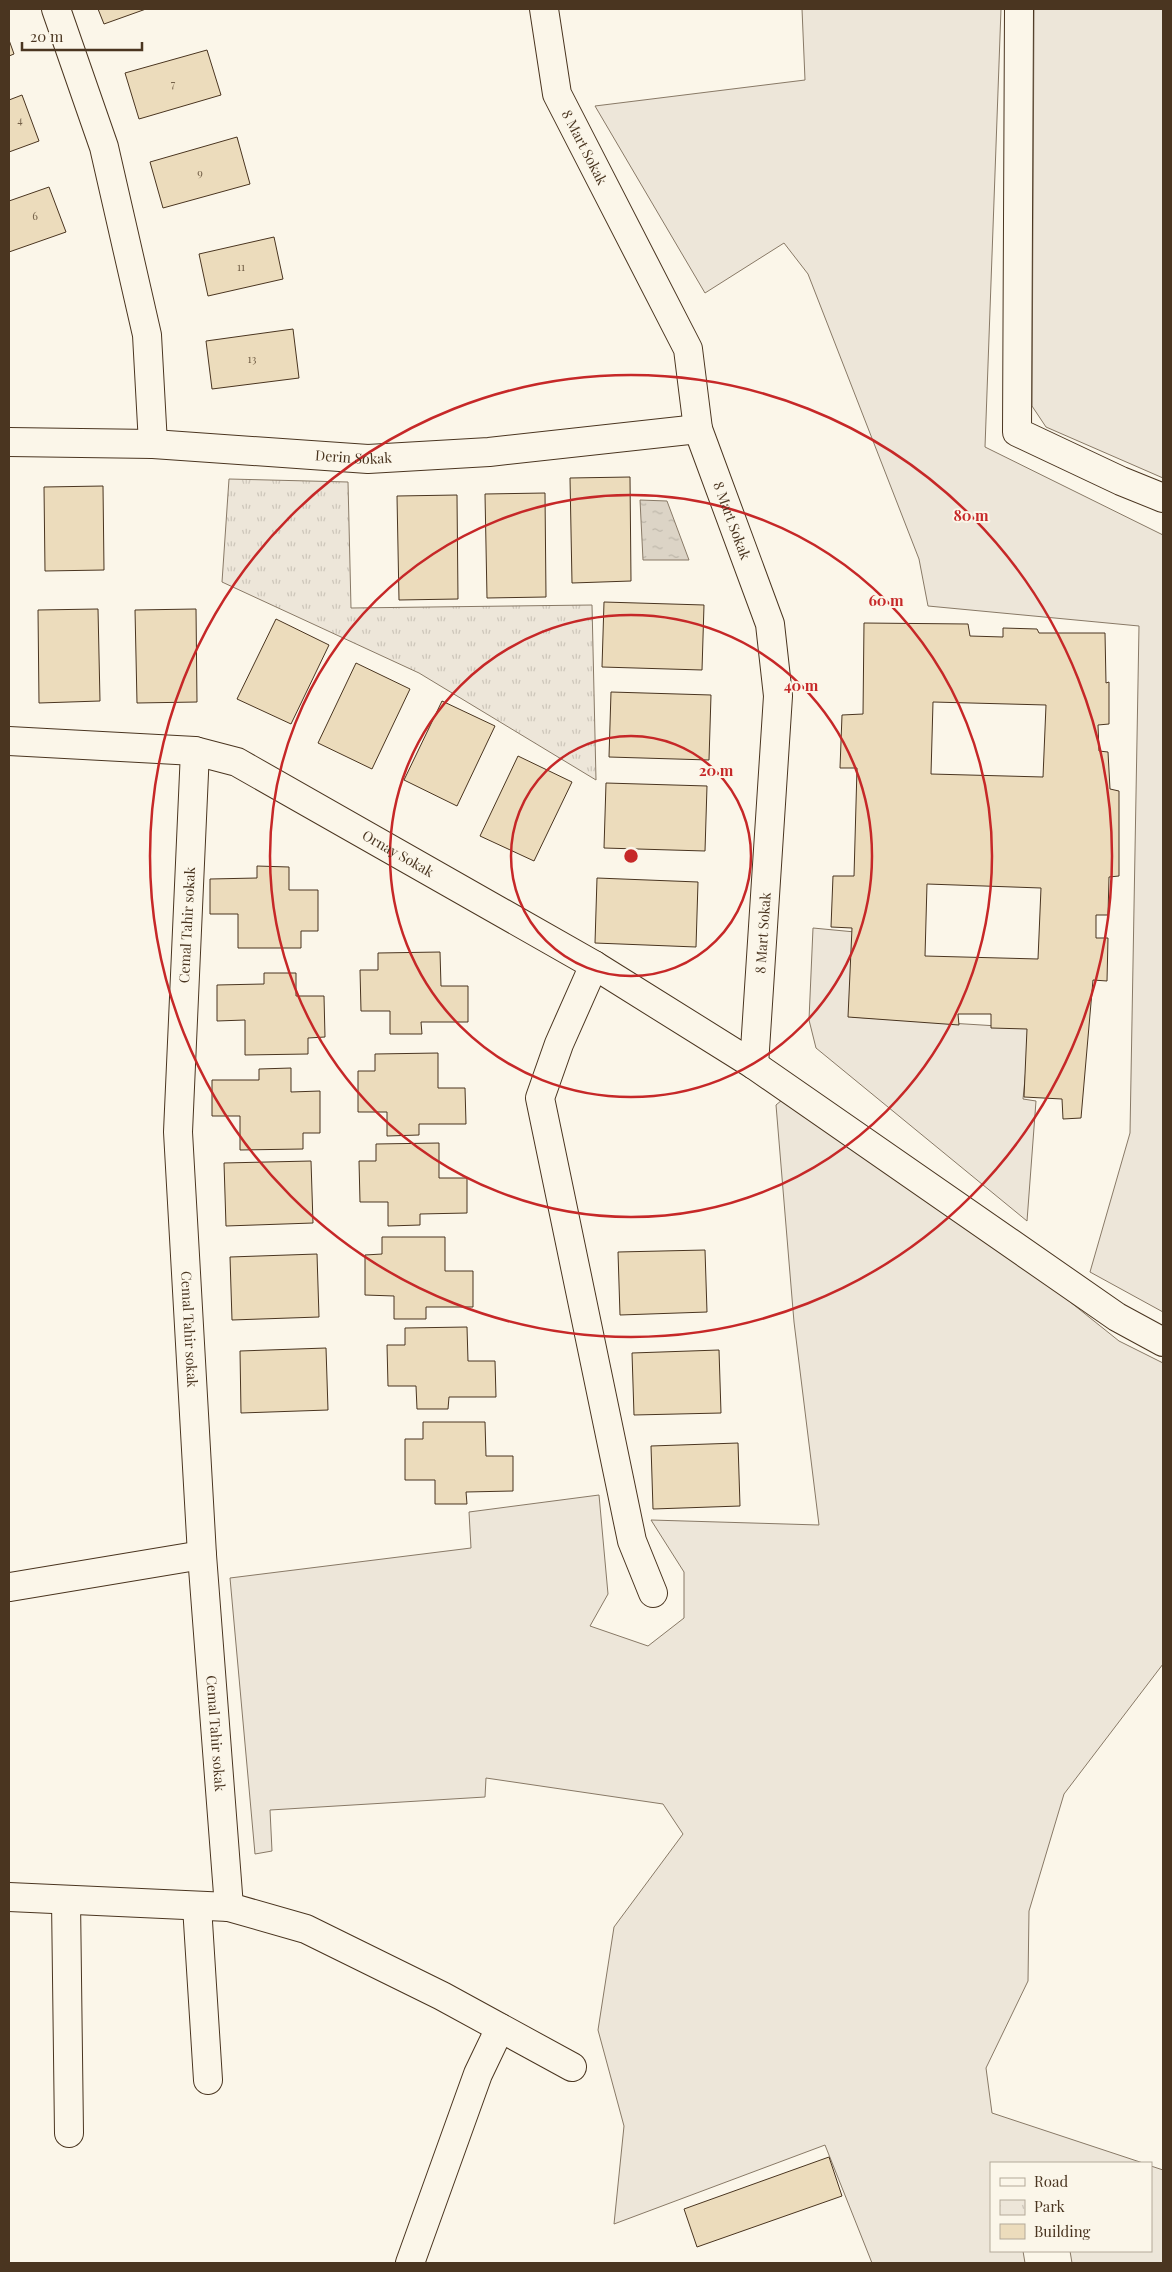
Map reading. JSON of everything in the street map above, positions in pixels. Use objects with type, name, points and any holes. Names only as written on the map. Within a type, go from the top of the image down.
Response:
[{"type":"street","points":[[56,9],[104,147],[147,335],[153,444]]},
{"type":"street","name":"8 Mart Sokak","points":[[544,9],[557,94],[688,349],[698,429],[770,624],[778,696],[754,1065]]},
{"type":"street","points":[[1019,9],[1017,432],[1121,481],[1163,498]]},
{"type":"street","name":"Derin Sokak","points":[[9,442],[153,444],[368,459],[488,452],[698,429]]},
{"type":"street","name":"Ornay Sokak","points":[[9,741],[195,751],[237,762],[594,966],[754,1065],[1117,1317],[1163,1342]]},
{"type":"street","name":"Cemal Tahir sokak","points":[[195,751],[178,1132],[202,1555],[229,1907]]},
{"type":"street","points":[[594,966],[559,1044],[540,1098],[632,1541],[653,1593]]},
{"type":"street","points":[[10,1586],[202,1555]]},
{"type":"street","points":[[9,1897],[229,1907],[306,1929],[442,1996],[572,2067]]},
{"type":"street","points":[[66,1900],[69,2133]]},
{"type":"street","points":[[197,1906],[208,2080]]},
{"type":"street","points":[[410,2263],[478,2074],[500,2028]]},
{"type":"green space","points":[[802,9],[1001,9],[985,447],[1163,535],[1163,1312],[1090,1272],[1130,1133],[1139,626],[928,606],[919,559],[808,274],[784,243],[705,293],[595,106],[805,80]]},
{"type":"green space","points":[[1034,9],[1163,9],[1163,478],[1046,427],[1032,406]]},
{"type":"green space","points":[[229,479],[348,482],[351,608],[592,605],[596,780],[419,673],[222,582]]},
{"type":"green space","points":[[813,928],[855,932],[852,1017],[1030,1028],[1023,1099],[1036,1101],[1027,1221],[816,1048],[809,1020]]},
{"type":"green space","points":[[788,1095],[825,1106],[1119,1341],[1163,1363],[1163,1664],[1064,1794],[1029,1911],[1028,1981],[986,2068],[992,2113],[1140,2162],[990,2162],[990,2252],[1023,2252],[1025,2263],[872,2263],[825,2145],[614,2224],[624,2126],[598,2030],[614,1927],[683,1834],[663,1804],[486,1778],[485,1797],[270,1810],[272,1851],[255,1854],[230,1578],[471,1548],[469,1512],[599,1495],[608,1594],[590,1626],[648,1646],[684,1618],[684,1572],[651,1520],[819,1525],[794,1322],[776,1105]]},
{"type":"green space","points":[[1152,2166],[1163,2170],[1163,2263],[1072,2263],[1070,2252],[1152,2252]]},
{"type":"water","points":[[640,500],[667,501],[689,560],[643,560]]},
{"type":"building","points":[[98,9],[146,9],[104,24]]},
{"type":"building","points":[[9,40],[14,54],[9,56]]},
{"type":"building","points":[[207,50],[221,95],[139,119],[125,73]]},
{"type":"building","points":[[22,95],[39,141],[9,152],[9,100]]},
{"type":"building","points":[[237,137],[250,184],[163,208],[150,162]]},
{"type":"building","points":[[49,187],[66,232],[9,252],[9,201]]},
{"type":"building","points":[[274,237],[283,279],[208,296],[199,254]]},
{"type":"building","points":[[293,329],[299,378],[212,389],[206,341]]},
{"type":"building","points":[[630,477],[631,581],[572,583],[570,478]]},
{"type":"building","points":[[103,486],[104,570],[45,571],[44,487]]},
{"type":"building","points":[[545,493],[546,597],[487,598],[485,494]]},
{"type":"building","points":[[457,495],[458,599],[399,600],[397,496]]},
{"type":"building","points":[[604,602],[704,605],[702,670],[602,667]]},
{"type":"building","points":[[98,609],[100,701],[39,703],[38,610]]},
{"type":"building","points":[[196,609],[197,702],[137,703],[135,610]]},
{"type":"building","points":[[276,619],[329,645],[291,724],[237,699]]},
{"type":"building","points":[[864,623],[968,624],[970,636],[1003,637],[1003,628],[1037,629],[1039,633],[1105,633],[1106,683],[1109,682],[1109,724],[1098,725],[1099,751],[1108,752],[1110,789],[1119,791],[1119,876],[1109,877],[1108,915],[1096,915],[1096,938],[1108,938],[1107,981],[1093,980],[1081,1118],[1063,1119],[1062,1099],[1024,1097],[1027,1029],[991,1028],[991,1014],[958,1014],[959,1025],[848,1017],[852,928],[831,927],[833,876],[854,876],[857,768],[840,768],[842,715],[863,714]],"holes":[[[933,702],[1046,705],[1043,777],[931,774]],[[927,884],[1041,888],[1038,959],[925,956]]]},
{"type":"building","points":[[356,663],[410,689],[372,769],[318,743]]},
{"type":"building","points":[[611,692],[711,695],[709,760],[609,757]]},
{"type":"building","points":[[442,701],[495,726],[457,806],[404,780]]},
{"type":"building","points":[[518,756],[572,782],[534,861],[480,836]]},
{"type":"building","points":[[606,783],[707,786],[705,851],[604,848]]},
{"type":"building","points":[[257,866],[289,867],[289,890],[318,890],[318,931],[301,931],[301,948],[238,948],[238,914],[210,914],[210,879],[257,878]]},
{"type":"building","points":[[597,878],[698,882],[696,947],[595,943]]},
{"type":"building","points":[[440,952],[441,986],[468,986],[468,1022],[421,1022],[422,1034],[390,1034],[390,1011],[361,1011],[360,970],[378,970],[378,953]]},
{"type":"building","points":[[264,973],[296,973],[296,996],[324,996],[325,1037],[308,1038],[308,1054],[245,1055],[245,1020],[217,1021],[217,985],[264,984]]},
{"type":"building","points":[[438,1053],[438,1088],[465,1088],[466,1124],[419,1124],[419,1135],[387,1136],[387,1112],[358,1112],[358,1071],[375,1071],[375,1054]]},
{"type":"building","points":[[291,1068],[291,1092],[320,1091],[320,1133],[303,1133],[303,1149],[240,1150],[240,1116],[212,1116],[212,1080],[259,1080],[259,1069]]},
{"type":"building","points":[[439,1143],[439,1178],[467,1178],[467,1213],[420,1214],[420,1225],[388,1226],[388,1202],[360,1202],[359,1161],[376,1161],[376,1144]]},
{"type":"building","points":[[311,1161],[313,1223],[226,1226],[224,1163]]},
{"type":"building","points":[[382,1237],[445,1237],[445,1271],[473,1271],[473,1307],[426,1307],[426,1319],[394,1319],[394,1296],[365,1295],[365,1255],[382,1254]]},
{"type":"building","points":[[705,1250],[707,1312],[620,1315],[618,1252]]},
{"type":"building","points":[[317,1254],[319,1317],[232,1320],[230,1257]]},
{"type":"building","points":[[467,1327],[468,1361],[495,1361],[496,1397],[449,1397],[448,1409],[417,1409],[416,1386],[388,1386],[387,1345],[405,1345],[405,1328]]},
{"type":"building","points":[[326,1348],[328,1410],[241,1413],[240,1351]]},
{"type":"building","points":[[719,1350],[721,1413],[634,1415],[632,1353]]},
{"type":"building","points":[[423,1422],[485,1422],[486,1456],[513,1456],[513,1491],[466,1492],[467,1504],[435,1504],[435,1480],[405,1480],[405,1439],[423,1439]]},
{"type":"building","points":[[738,1443],[740,1506],[653,1509],[651,1446]]},
{"type":"building","points":[[829,2157],[842,2196],[697,2247],[684,2209]]}]
